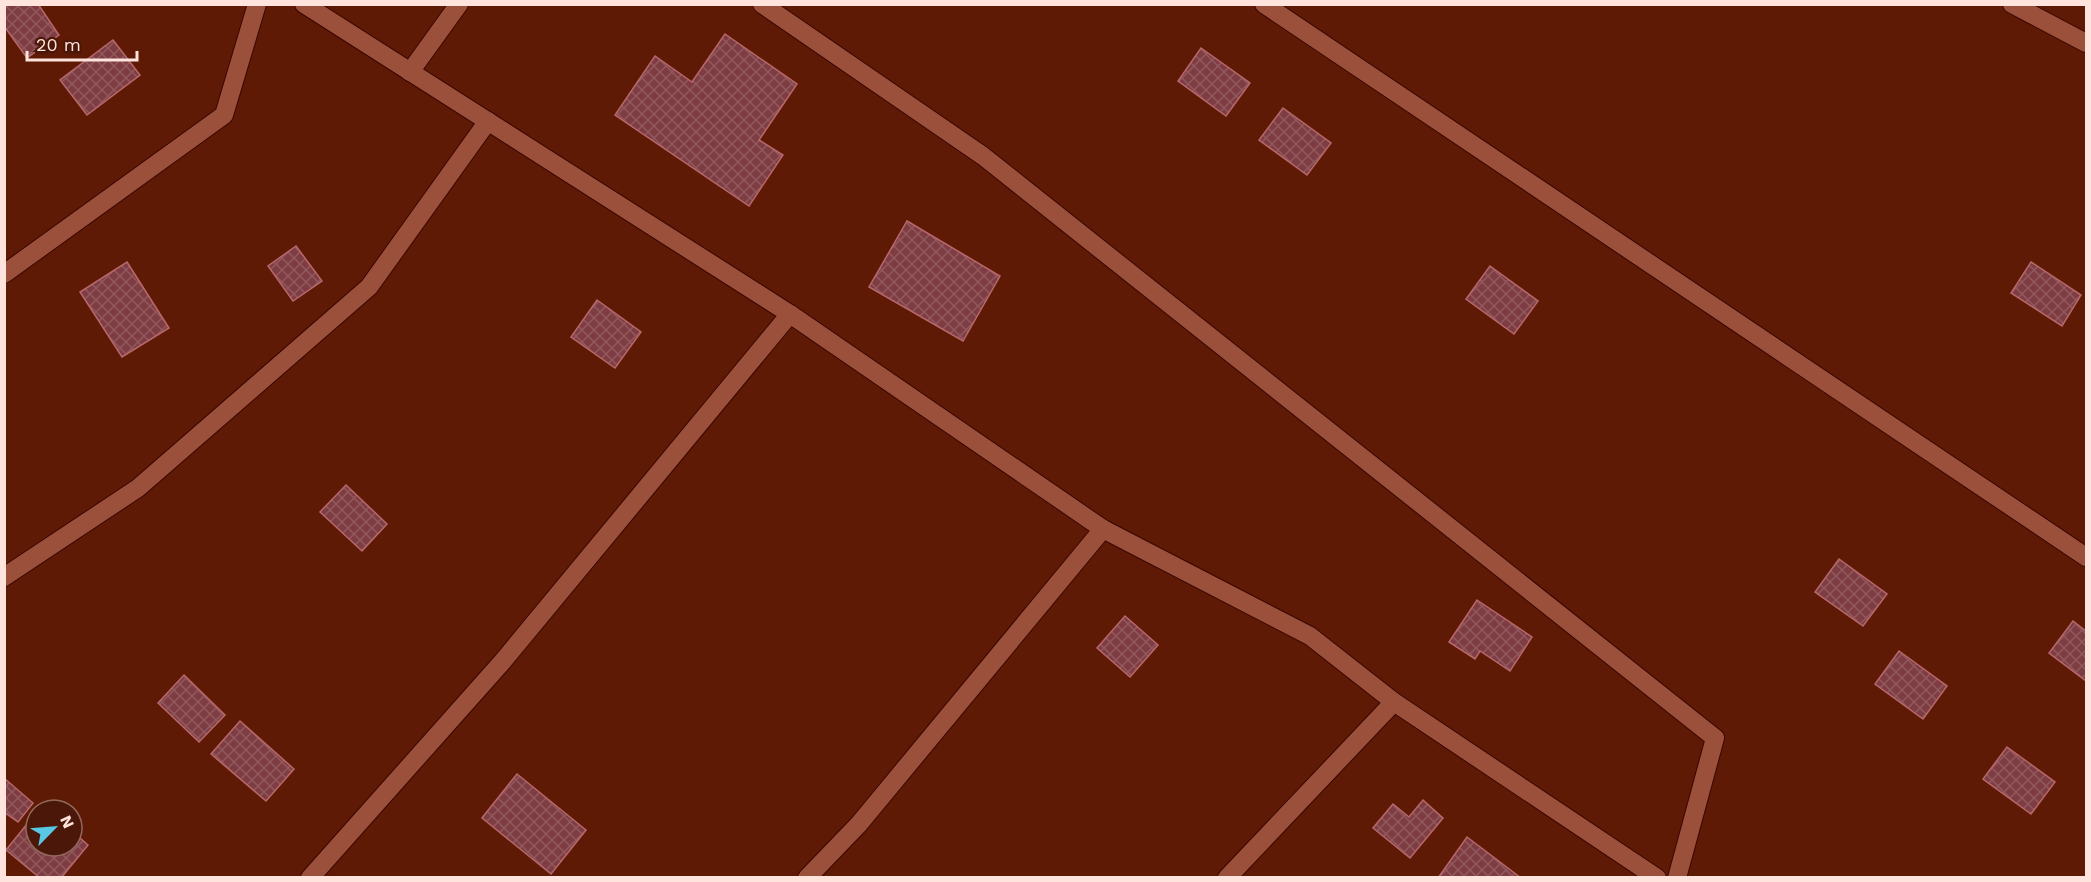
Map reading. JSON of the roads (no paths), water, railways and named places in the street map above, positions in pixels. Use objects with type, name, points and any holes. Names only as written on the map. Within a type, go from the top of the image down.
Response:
[{"type":"street","points":[[4,274],[224,115],[257,4]]},
{"type":"street","points":[[304,4],[790,314],[1103,529],[1311,636],[1394,702],[1657,878]]},
{"type":"street","points":[[410,72],[459,4]]},
{"type":"street","points":[[762,4],[983,156],[1715,738],[1677,878]]},
{"type":"street","points":[[1264,4],[2086,557]]},
{"type":"street","points":[[2012,4],[2086,43]]},
{"type":"street","points":[[4,577],[138,488],[369,287],[488,121]]},
{"type":"street","points":[[310,878],[503,662],[790,314]]},
{"type":"street","points":[[807,878],[858,824],[1103,529]]},
{"type":"street","points":[[1227,878],[1394,702]]}]
